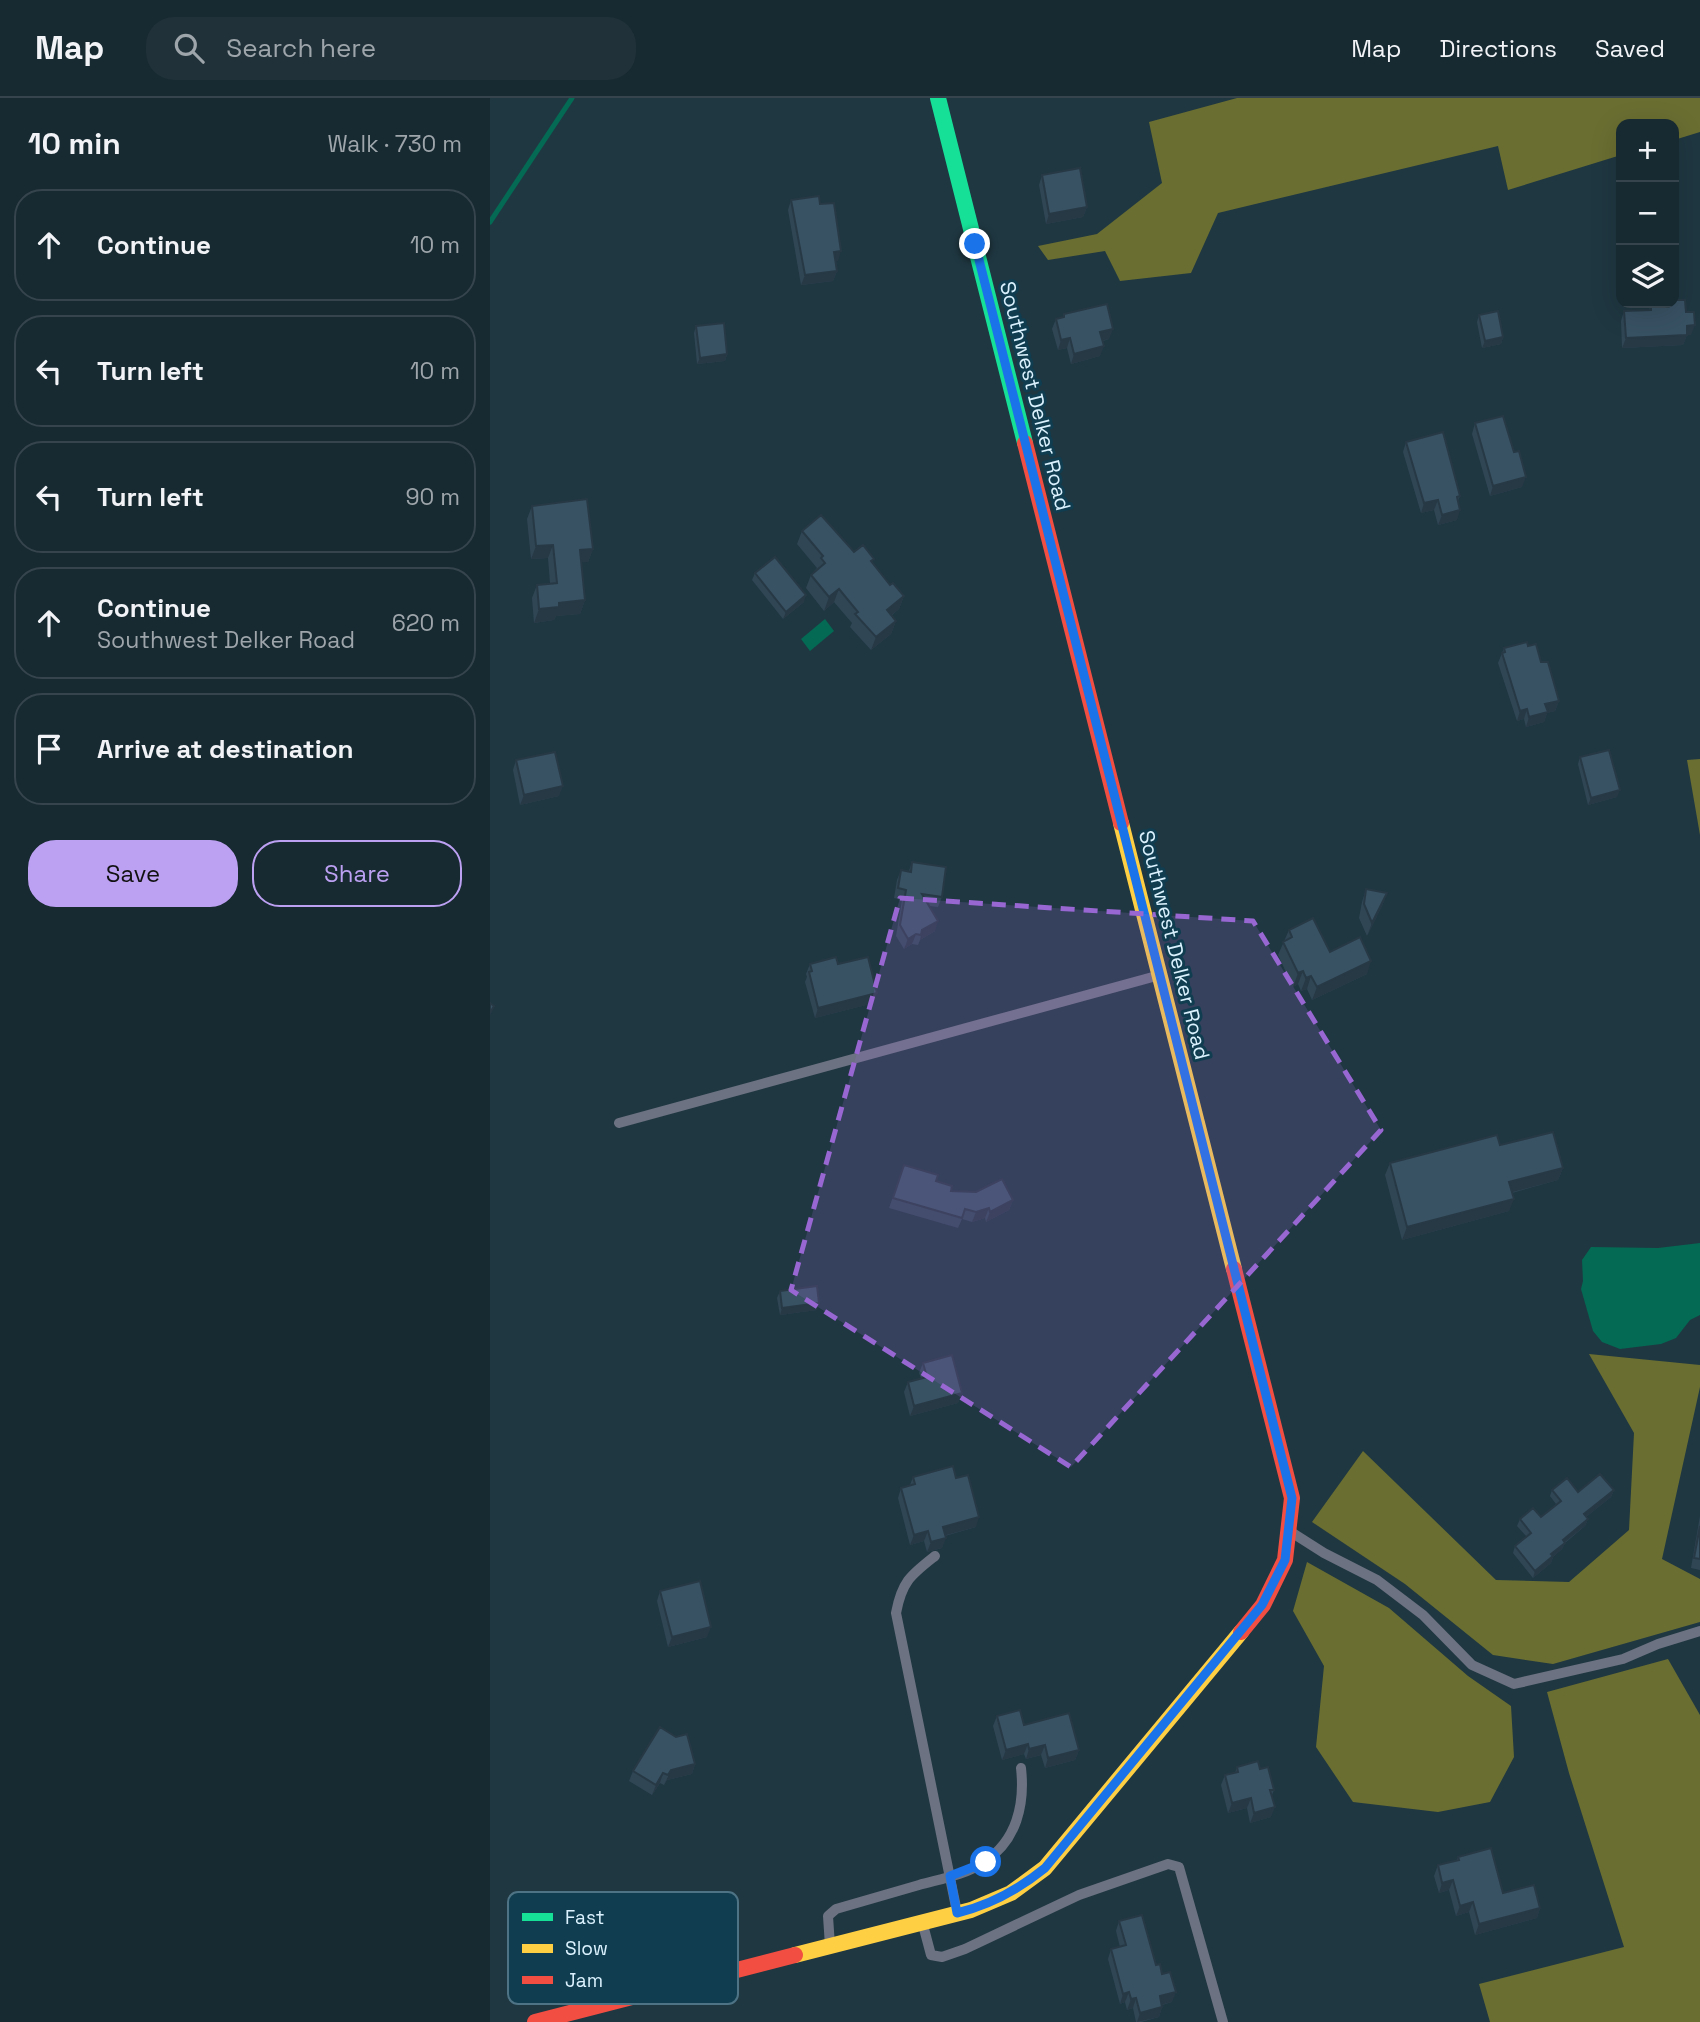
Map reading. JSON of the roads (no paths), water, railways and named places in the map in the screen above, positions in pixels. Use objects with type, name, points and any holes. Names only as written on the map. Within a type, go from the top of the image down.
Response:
[{"type":"street","name":"Southwest Delker Road","points":[[738,1970],[991,1902],[1011,1893],[1045,1868],[1262,1605],[1285,1560],[1292,1498],[938,98]]},
{"type":"street","name":"Southwest Delker Road","points":[[534,2022],[604,2004]]},
{"type":"lane","points":[[619,1123],[1160,975]]},
{"type":"lane","points":[[1288,1530],[1324,1553],[1377,1580],[1423,1615],[1472,1665],[1514,1684],[1623,1659],[1658,1644],[1700,1631]]},
{"type":"lane","points":[[935,1556],[909,1577],[900,1591],[896,1613],[957,1913]]},
{"type":"lane","points":[[830,1946],[828,1916],[836,1909],[950,1876],[986,1862],[1005,1842],[1019,1816],[1024,1792],[1021,1768]]},
{"type":"lane","points":[[922,1922],[931,1955],[942,1957],[965,1950],[1079,1895],[1168,1864],[1179,1867],[1223,2022]]},
{"type":"waterway","points":[[490,222],[572,98]]}]
